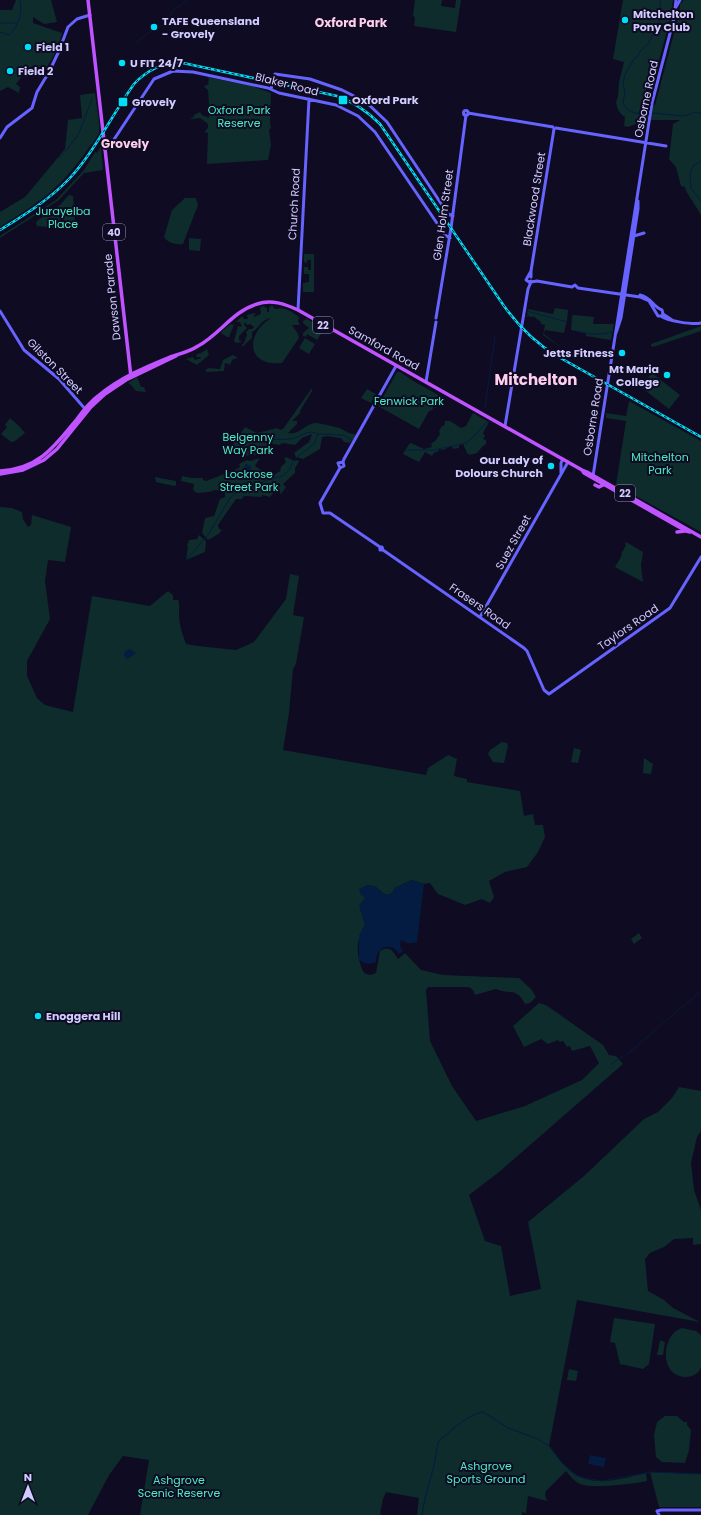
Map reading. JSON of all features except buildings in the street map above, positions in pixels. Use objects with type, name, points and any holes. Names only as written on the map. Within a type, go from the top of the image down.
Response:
[{"type":"main road","name":"Dawson Parade","points":[[88,0],[130,375]]},
{"type":"main road","name":"Samford Road","points":[[0,472],[24,467],[46,455],[97,396],[130,375],[201,345],[228,322],[252,305],[263,302],[276,302],[298,310],[563,459],[582,470],[584,473],[687,528],[691,532]]},
{"type":"main road","name":"Samford Road","points":[[593,477],[603,485],[686,531],[701,537]]},
{"type":"main road","points":[[596,492],[596,486],[603,485]]},
{"type":"main road","points":[[677,532],[686,531]]},
{"type":"street","name":"Osborne Road","points":[[623,294],[652,103],[676,7],[676,0]]},
{"type":"street","name":"Osborne Road","points":[[676,7],[680,0]]},
{"type":"street","points":[[0,138],[7,127],[32,108],[37,92],[59,51],[68,27],[77,19],[90,15]]},
{"type":"street","name":"Blaker Road","points":[[104,149],[109,147],[154,78],[169,71],[193,72],[271,89],[279,93],[336,104],[358,116],[371,127],[396,161],[446,237],[450,237]]},
{"type":"street","points":[[271,89],[275,74],[303,77],[342,90],[366,102],[387,122],[449,215],[453,214]]},
{"type":"street","name":"Church Road","points":[[298,310],[309,99]]},
{"type":"street","name":"Glen Holm Street","points":[[426,382],[450,237],[467,114],[555,128]]},
{"type":"street","points":[[555,128],[666,146]]},
{"type":"street","name":"Blackwood Street","points":[[505,426],[555,128]]},
{"type":"street","name":"Osborne Road","points":[[593,477],[616,334],[634,236],[638,210],[638,195]]},
{"type":"street","points":[[634,236],[644,233]]},
{"type":"street","points":[[530,279],[572,287],[574,290],[578,288],[640,297],[647,300],[657,310],[662,310],[662,315]]},
{"type":"street","points":[[657,310],[657,315],[662,315],[672,320],[696,324],[701,323]]},
{"type":"street","name":"Gilston Street","points":[[0,311],[24,350],[58,379],[86,410]]},
{"type":"street","name":"Frasers Road","points":[[396,366],[343,462],[338,463],[340,468],[320,503],[323,513],[330,513],[380,547],[380,550],[383,550],[527,651],[544,690],[547,693]]},
{"type":"street","name":"Suez Street","points":[[561,475],[561,463],[563,459]]},
{"type":"street","name":"Suez Street","points":[[480,617],[568,462]]},
{"type":"street","name":"Taylors Road","points":[[547,693],[553,692],[674,604],[701,557]]},
{"type":"street","points":[[659,1515],[657,1511],[701,1510]]},
{"type":"green space","points":[[16,0],[51,0],[57,22],[44,24],[33,17],[33,23],[62,33],[57,50],[44,72],[32,66],[29,72],[25,72],[16,84],[20,87],[19,93],[8,87],[0,91],[0,10],[12,10]]},
{"type":"green space","points":[[415,0],[442,0],[441,6],[455,8],[456,0],[461,0],[456,32],[414,26],[415,18],[413,15]]},
{"type":"green space","points":[[623,0],[673,0],[671,16],[651,90],[650,105],[655,105],[678,18],[680,4],[684,0],[701,0],[701,215],[685,187],[681,186],[676,167],[669,159],[673,124],[680,120],[645,120],[628,127],[624,126],[625,117],[618,109],[616,102],[624,62],[613,59]]},
{"type":"green space","name":"Oxford Park Reserve","points":[[207,77],[252,86],[271,93],[271,128],[269,130],[271,145],[268,160],[207,164],[208,133],[204,132],[208,128],[208,124],[200,118],[190,118],[194,117],[194,115],[200,112],[202,115],[209,118],[208,90],[204,87],[209,85],[209,79]]},
{"type":"green space","points":[[95,93],[99,120],[99,133],[94,141],[66,177],[57,186],[26,211],[0,227],[0,212],[25,197],[65,149],[68,120],[82,118],[80,95]]},
{"type":"green space","points":[[101,146],[103,170],[84,173],[59,200],[0,238],[0,236],[56,200],[84,170],[95,152],[97,153]]},
{"type":"green space","name":"Jurayelba Place","points":[[69,195],[73,196],[76,230],[37,226],[37,221],[60,205]]},
{"type":"green space","points":[[185,198],[196,198],[198,205],[183,244],[175,244],[168,241],[164,237],[172,210]]},
{"type":"green space","points":[[189,238],[201,239],[200,251],[189,250]]},
{"type":"green space","points":[[304,254],[314,254],[314,292],[303,292],[303,283],[309,282],[309,274],[304,274],[304,267],[308,267],[308,270],[311,270],[311,260],[307,260],[307,263],[304,262]]},
{"type":"green space","points":[[272,305],[275,309],[282,308],[291,311],[299,317],[298,321],[300,325],[292,325],[299,338],[282,363],[270,363],[261,360],[256,355],[253,348],[257,332],[271,318],[262,322],[252,332],[252,338],[242,347],[247,335],[246,332],[254,327],[250,324],[247,325],[245,322],[244,325],[247,328],[239,336],[239,340],[242,342],[236,343],[234,341],[238,326],[242,327],[240,322],[236,322],[242,316],[244,319],[248,319],[247,315],[255,313],[254,317],[261,314],[260,308],[263,306],[267,308],[267,312],[269,312],[269,308]]},
{"type":"green space","points":[[555,308],[568,310],[564,333],[545,330],[544,334],[562,348],[543,335],[545,325],[541,324],[541,322],[533,316],[526,317],[527,315],[530,315],[527,314],[528,309],[553,314]]},
{"type":"green space","points":[[572,316],[594,317],[593,324],[614,324],[611,340],[586,336],[586,333],[571,330]]},
{"type":"green space","points":[[306,319],[315,323],[323,331],[317,340],[307,334],[306,337],[303,336],[303,333],[309,328],[303,323]]},
{"type":"green space","points":[[231,324],[234,325],[229,337],[227,337],[221,332]]},
{"type":"green space","points":[[701,326],[701,331],[653,347],[651,346],[651,344]]},
{"type":"green space","points":[[305,338],[315,344],[309,354],[299,348]]},
{"type":"green space","points":[[207,349],[209,355],[197,365],[186,359],[193,357],[195,360],[201,358],[196,357],[197,354]]},
{"type":"green space","points":[[233,355],[238,358],[233,359],[229,366],[229,364],[225,363],[224,371],[207,372],[205,370],[209,368],[220,369],[223,360]]},
{"type":"green space","name":"Fenwick Park","points":[[397,372],[400,372],[442,397],[436,408],[434,406],[432,410],[429,411],[419,429],[378,406]]},
{"type":"green space","points":[[652,373],[680,395],[669,409],[641,387]]},
{"type":"green space","points":[[137,377],[141,387],[144,387],[146,392],[136,391],[128,383]]},
{"type":"green space","name":"Belgenny Way Park","points":[[312,388],[312,391],[300,413],[292,421],[297,421],[297,424],[288,433],[296,433],[313,423],[320,423],[354,434],[356,436],[350,443],[344,442],[341,438],[327,436],[322,437],[320,449],[303,459],[296,457],[294,453],[309,442],[312,434],[302,438],[295,445],[268,443],[263,452],[254,455],[243,456],[230,448],[245,427],[257,433],[277,428],[280,430],[283,429]]},
{"type":"green space","points":[[367,389],[376,394],[371,403],[361,398]]},
{"type":"green space","name":"Mitchelton Park","points":[[629,401],[701,441],[701,532],[616,485],[626,421],[606,418],[606,413],[626,416]]},
{"type":"green space","points":[[473,413],[489,422],[483,433],[485,436],[483,439],[486,440],[486,444],[477,453],[470,455],[467,453],[463,444],[459,445],[459,448],[453,449],[452,446],[443,450],[438,449],[439,451],[434,453],[432,456],[425,452],[419,462],[403,454],[411,443],[424,449],[432,447],[431,444],[440,434],[439,431],[442,426],[444,426],[445,421],[450,421],[461,428],[466,426]]},
{"type":"green space","points":[[10,418],[25,433],[15,441],[11,442],[1,434],[7,427],[5,425]]},
{"type":"green space","name":"Lockrose Street Park","points":[[286,457],[295,461],[298,460],[299,462],[295,468],[295,473],[283,484],[286,487],[281,494],[278,492],[273,493],[270,497],[262,495],[262,497],[244,496],[242,499],[236,499],[218,525],[219,529],[222,530],[220,533],[208,540],[202,533],[205,518],[214,516],[220,499],[225,497],[225,492],[215,490],[197,493],[193,490],[194,484],[181,481],[182,476],[203,478],[203,480],[206,481],[237,469],[240,467],[239,464],[247,460],[250,461],[260,458],[255,466],[271,477],[280,471],[281,467],[286,462],[284,459]]},
{"type":"green space","points":[[155,477],[176,481],[176,485],[174,486],[156,482]]},
{"type":"green space","points":[[0,507],[12,508],[22,512],[23,519],[28,527],[31,525],[32,515],[71,527],[65,562],[48,560],[45,581],[50,619],[27,661],[27,676],[37,698],[45,705],[73,712],[92,596],[150,606],[168,591],[173,595],[173,600],[178,600],[181,630],[186,644],[236,650],[254,642],[286,599],[290,574],[299,576],[293,615],[304,617],[296,664],[293,669],[289,713],[283,750],[426,775],[428,768],[448,755],[457,759],[454,776],[467,779],[467,782],[520,791],[524,816],[533,814],[535,825],[543,825],[545,837],[538,852],[527,867],[505,872],[489,881],[494,897],[490,903],[482,899],[465,905],[438,894],[430,883],[424,884],[412,880],[395,888],[392,893],[388,895],[384,894],[376,887],[368,885],[360,889],[365,897],[361,903],[365,925],[358,943],[358,955],[364,973],[370,975],[376,973],[380,951],[383,949],[388,949],[392,951],[398,959],[405,953],[421,970],[443,975],[519,978],[531,989],[536,997],[530,1003],[525,1004],[516,993],[496,989],[475,995],[473,990],[469,987],[428,987],[426,990],[430,1041],[452,1086],[476,1121],[525,1106],[582,1080],[599,1063],[590,1046],[572,1051],[570,1046],[567,1047],[563,1041],[559,1042],[558,1040],[548,1044],[541,1039],[524,1047],[513,1026],[539,1003],[546,1005],[603,1045],[609,1055],[616,1056],[623,1064],[499,1172],[469,1195],[485,1241],[501,1246],[510,1296],[541,1289],[528,1222],[584,1176],[644,1119],[658,1112],[672,1098],[679,1087],[701,1091],[701,1131],[697,1137],[691,1163],[694,1190],[701,1210],[701,1244],[693,1245],[693,1238],[674,1239],[664,1247],[650,1253],[645,1259],[648,1291],[664,1300],[673,1308],[700,1322],[577,1300],[549,1446],[568,1469],[584,1479],[602,1481],[620,1479],[646,1473],[647,1481],[613,1486],[594,1486],[576,1482],[566,1471],[546,1491],[545,1495],[547,1501],[528,1496],[526,1513],[522,1512],[522,1515],[417,1515],[419,1498],[386,1492],[380,1514],[382,1515],[140,1515],[149,1460],[123,1456],[109,1475],[88,1515],[0,1515]]},
{"type":"green space","points":[[199,535],[206,541],[205,552],[186,560],[189,540],[197,539]]},
{"type":"green space","points":[[626,542],[643,552],[641,565],[643,582],[615,567],[622,555],[621,554]]},
{"type":"green space","points":[[502,742],[507,743],[508,746],[504,763],[493,762],[488,754],[490,750]]},
{"type":"green space","points":[[574,748],[581,750],[578,763],[571,762]]},
{"type":"green space","points":[[644,758],[653,764],[651,774],[643,773]]},
{"type":"green space","points":[[639,933],[642,938],[634,944],[631,939]]},
{"type":"green space","points":[[614,1318],[655,1324],[649,1364],[643,1369],[620,1364],[615,1343],[610,1342]]},
{"type":"green space","points":[[682,1328],[696,1331],[701,1335],[701,1368],[692,1376],[688,1377],[676,1375],[670,1370],[666,1354],[667,1345],[670,1338],[675,1332]]},
{"type":"green space","points":[[660,1340],[665,1342],[663,1355],[657,1355]]},
{"type":"green space","points":[[569,1369],[578,1371],[576,1381],[567,1380]]},
{"type":"green space","points":[[665,1416],[677,1416],[684,1422],[687,1422],[687,1425],[691,1430],[689,1450],[685,1463],[662,1462],[656,1457],[654,1435],[657,1422]]},
{"type":"green space","points":[[650,1472],[701,1474],[701,1507],[659,1507]]},
{"type":"water","points":[[246,464],[251,466],[250,474],[245,476],[239,475],[232,480],[230,477],[232,474],[242,471]]},
{"type":"water","points":[[130,649],[136,653],[127,659],[124,655],[125,651]]},
{"type":"water","points":[[412,880],[424,884],[417,942],[409,943],[401,940],[400,946],[403,951],[399,954],[392,948],[388,947],[381,949],[378,953],[376,962],[374,963],[369,964],[359,960],[359,936],[365,925],[359,906],[365,897],[361,895],[359,889],[368,885],[376,887],[384,894],[388,895],[392,893],[395,888]]},
{"type":"water","points":[[590,1455],[606,1458],[604,1467],[588,1464]]},
{"type":"waterway","points":[[0,32],[9,35],[15,28],[18,23],[21,9],[20,0]]},
{"type":"waterway","points":[[137,42],[148,33],[164,24],[173,11],[187,0]]},
{"type":"waterway","points":[[649,114],[634,113],[625,107],[623,103],[625,92],[623,84],[625,74],[640,51],[648,44],[661,18],[660,0]]},
{"type":"waterway","points":[[0,23],[17,23]]},
{"type":"waterway","points":[[79,133],[92,99]]},
{"type":"waterway","points":[[652,113],[684,116],[696,112],[701,114]]},
{"type":"waterway","points":[[59,158],[78,135]]},
{"type":"waterway","points":[[701,161],[693,166],[690,174],[691,188],[701,201]]},
{"type":"waterway","points":[[527,311],[567,322]]},
{"type":"waterway","points":[[576,331],[594,334],[613,332]]},
{"type":"waterway","points":[[485,408],[495,336]]},
{"type":"waterway","points":[[407,450],[434,450],[466,443],[488,421]]},
{"type":"waterway","points":[[267,439],[290,439],[311,432],[318,434]]},
{"type":"waterway","points":[[295,459],[315,443],[318,434],[343,435],[353,441]]},
{"type":"waterway","points":[[186,560],[208,535],[230,498],[236,493],[270,479],[283,476],[290,469],[293,461]]},
{"type":"waterway","points":[[626,1055],[701,991]]},
{"type":"waterway","points":[[611,1064],[623,1056]]},
{"type":"waterway","points":[[422,1515],[434,1466],[438,1442],[453,1428],[471,1416],[483,1412],[508,1428],[538,1439],[549,1446],[562,1463],[576,1475],[584,1478],[602,1481],[652,1472],[701,1474]]},
{"type":"railway","points":[[0,230],[45,200],[69,179],[87,157],[134,84],[145,74],[156,68],[169,64],[183,63],[337,96],[360,107],[380,124],[504,306],[528,334],[557,356],[701,437]]},
{"type":"place","name":"Mitchelton Pony Club","points":[[625,20]]},
{"type":"place","name":"TAFE Queensland - Grovely","points":[[154,27]]},
{"type":"place","name":"Field 1","points":[[28,47]]},
{"type":"place","name":"U FIT 24/7","points":[[122,63]]},
{"type":"place","name":"Field 2","points":[[10,71]]},
{"type":"place","name":"Oxford Park","points":[[343,100]]},
{"type":"place","name":"Grovely","points":[[123,102]]},
{"type":"place","name":"Jetts Fitness","points":[[622,353]]},
{"type":"place","name":"Mt Maria College","points":[[667,375]]},
{"type":"place","name":"Our Lady of Dolours Church","points":[[551,466]]},
{"type":"place","name":"Enoggera Hill","points":[[38,1016]]},
{"type":"district","name":"Oxford Park","points":[[351,22]]},
{"type":"district","name":"Grovely","points":[[125,143]]},
{"type":"district","name":"Mitchelton","points":[[536,379]]},
{"type":"park label","name":"Ashgrove Sports Ground","points":[[486,1472]]},
{"type":"park label","name":"Ashgrove Scenic Reserve","points":[[179,1486]]}]
